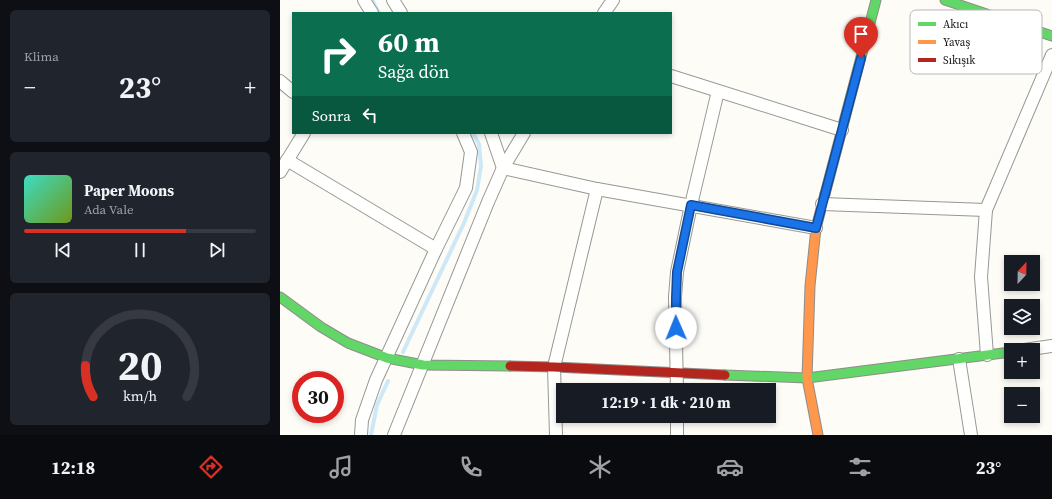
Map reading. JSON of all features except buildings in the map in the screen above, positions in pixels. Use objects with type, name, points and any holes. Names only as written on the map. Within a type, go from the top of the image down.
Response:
[{"type":"street","points":[[364,0],[371,12]]},
{"type":"street","points":[[605,12],[613,0]]},
{"type":"street","points":[[818,435],[807,378],[810,286],[816,228],[876,0]]},
{"type":"street","points":[[945,0],[975,10]]},
{"type":"street","points":[[1042,33],[1052,36]]},
{"type":"street","points":[[987,355],[981,277],[986,210],[1052,55]]},
{"type":"street","points":[[672,76],[842,130]]},
{"type":"street","points":[[280,81],[292,91]]},
{"type":"street","points":[[677,383],[677,279],[691,205],[718,90]]},
{"type":"street","points":[[280,172],[303,134]]},
{"type":"street","points":[[361,435],[362,420],[376,380],[436,249],[466,188],[471,152],[463,134]]},
{"type":"street","points":[[491,134],[503,168]]},
{"type":"street","points":[[394,435],[503,168],[523,134]]},
{"type":"street","points":[[286,160],[436,249]]},
{"type":"street","points":[[503,168],[597,189],[816,228]]},
{"type":"street","points":[[556,435],[554,367],[597,189]]},
{"type":"street","points":[[822,204],[986,210]]},
{"type":"street","points":[[280,297],[321,327],[348,343],[387,358],[423,365],[554,367],[807,378],[1004,353]]},
{"type":"street","points":[[1040,348],[1052,346]]},
{"type":"street","points":[[959,359],[971,435]]},
{"type":"street","points":[[677,423],[677,435]]},
{"type":"waterway","points":[[372,0],[378,12]]},
{"type":"waterway","points":[[403,352],[464,223],[477,190],[481,166],[479,144],[474,134]]},
{"type":"waterway","points":[[371,435],[377,405],[388,381]]},
{"type":"traffic: fast","points":[[825,194],[876,0]]},
{"type":"traffic: fast","points":[[945,0],[975,10]]},
{"type":"traffic: fast","points":[[1042,33],[1052,36]]},
{"type":"traffic: fast","points":[[280,297],[321,327],[348,343],[387,358],[423,365],[510,366]]},
{"type":"traffic: fast","points":[[725,375],[807,378],[1004,353]]},
{"type":"traffic: slow","points":[[818,435],[807,378],[810,286],[816,228],[825,194]]},
{"type":"traffic: jam","points":[[510,366],[725,375]]},
{"type":"route","points":[[676,328],[677,272],[691,205],[816,228],[861,58]]}]
